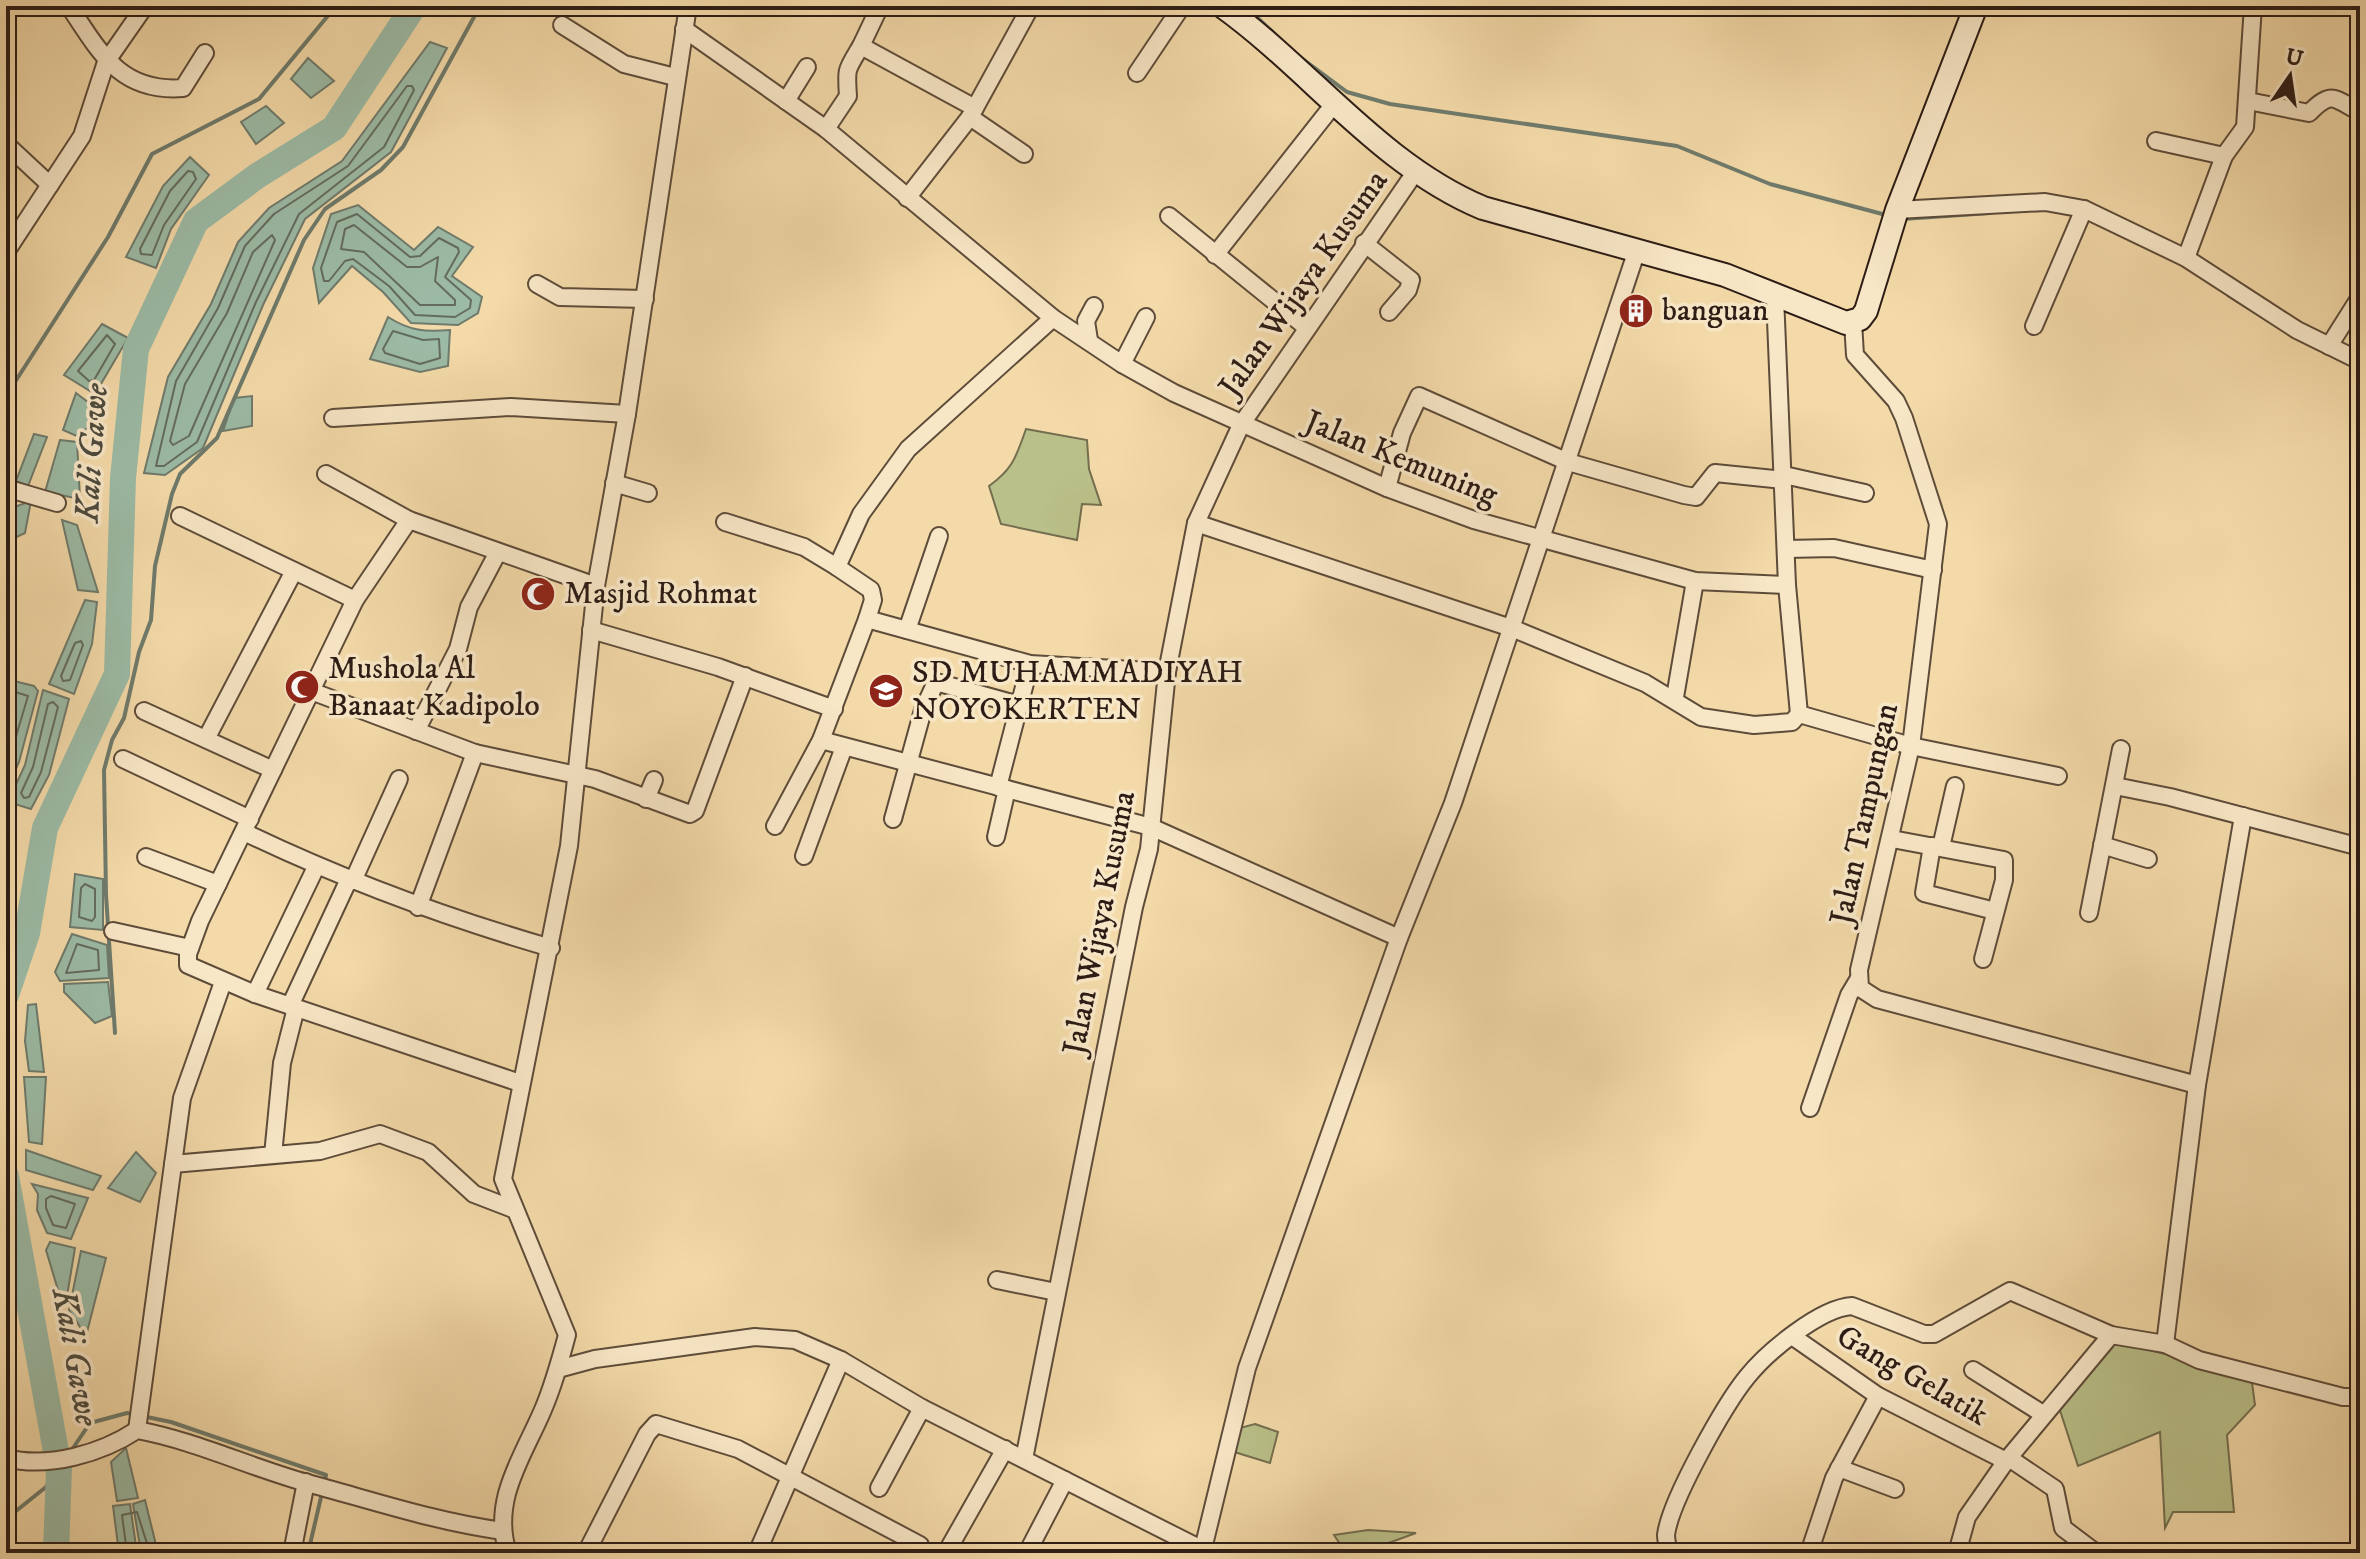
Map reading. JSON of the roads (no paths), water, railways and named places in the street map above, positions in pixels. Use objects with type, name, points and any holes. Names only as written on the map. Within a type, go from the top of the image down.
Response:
[{"type":"main road","points":[[1222,6],[1416,171],[1480,207],[1636,253],[1725,275],[1837,322],[1853,322],[1866,311],[1895,217],[1976,6]]},
{"type":"street","points":[[69,6],[106,62],[124,77],[168,90],[183,88],[205,53]]},
{"type":"street","points":[[6,251],[82,136],[106,62],[145,6]]},
{"type":"street","points":[[595,1359],[567,1335],[503,1179],[569,846],[596,586],[627,414],[688,6]]},
{"type":"street","points":[[826,129],[848,96],[844,81],[846,73],[880,6]]},
{"type":"street","points":[[1137,73],[1182,6]]},
{"type":"street","points":[[2186,258],[2224,156],[2243,132],[2248,101],[2249,30],[2253,6]]},
{"type":"street","points":[[907,198],[973,113],[1028,7]]},
{"type":"street","points":[[562,25],[624,64],[675,77]]},
{"type":"street","name":"Jalan Kemuning","points":[[684,29],[826,129],[1053,318],[1122,364],[1241,425],[1387,488],[1542,541],[1695,581],[1787,585]]},
{"type":"street","points":[[861,46],[973,113],[1024,154]]},
{"type":"street","points":[[786,101],[807,67]]},
{"type":"street","points":[[2248,101],[2309,113],[2319,100],[2332,97],[2360,112]]},
{"type":"street","points":[[1215,255],[1334,104]]},
{"type":"street","points":[[2156,141],[2224,156]]},
{"type":"street","points":[[6,144],[50,185]]},
{"type":"street","name":"Jalan Wijaya Kusuma","points":[[1024,1459],[1151,827],[1167,672],[1196,523],[1241,425],[1416,171]]},
{"type":"street","points":[[1895,217],[2045,202],[2081,213],[2186,258],[2269,313],[2360,361]]},
{"type":"street","points":[[2034,326],[2081,213]]},
{"type":"street","points":[[1169,216],[1306,327]]},
{"type":"street","points":[[1364,243],[1411,280],[1408,290],[1389,312]]},
{"type":"street","points":[[558,1369],[595,1359],[776,1336],[795,1340],[841,1360],[922,1408],[1204,1552],[1247,1368],[1399,938],[1453,803],[1514,629],[1636,253]]},
{"type":"street","points":[[537,284],[560,297],[645,299]]},
{"type":"street","points":[[1196,523],[1514,629],[1675,697],[1693,714],[1711,720],[1780,725],[1792,722],[1799,714],[1787,585],[1775,296]]},
{"type":"street","points":[[2329,346],[2360,297]]},
{"type":"street","points":[[1089,340],[1086,321],[1094,306]]},
{"type":"street","points":[[1122,364],[1146,317]]},
{"type":"street","points":[[837,567],[861,514],[908,449],[1053,318]]},
{"type":"street","name":"Jalan Tampungan","points":[[1810,1108],[1849,995],[1858,980],[1892,839],[1911,746],[1938,524],[1930,489],[1896,401],[1855,355],[1853,322]]},
{"type":"street","points":[[1387,488],[1402,433],[1419,396],[1568,462],[1696,497],[1703,493],[1708,480],[1715,473],[1784,477],[1865,493]]},
{"type":"street","points":[[333,418],[511,407],[627,414]]},
{"type":"street","points":[[326,474],[409,520],[596,586]]},
{"type":"street","points":[[614,483],[648,493]]},
{"type":"street","points":[[6,488],[57,503]]},
{"type":"street","points":[[180,516],[355,600]]},
{"type":"street","points":[[409,520],[355,600],[218,884],[187,960],[191,968],[255,994],[520,1083]]},
{"type":"street","points":[[725,522],[804,547],[871,590],[873,600],[821,740],[775,826]]},
{"type":"street","points":[[907,630],[939,536]]},
{"type":"street","points":[[1786,549],[1834,548],[1933,570]]},
{"type":"street","points":[[416,731],[458,649],[469,607],[498,552]]},
{"type":"street","points":[[206,739],[294,571]]},
{"type":"street","points":[[1675,697],[1695,581]]},
{"type":"street","points":[[867,619],[1030,664],[1167,672]]},
{"type":"street","points":[[591,630],[745,676],[834,709]]},
{"type":"street","points":[[996,837],[1002,788],[1030,664]]},
{"type":"street","points":[[311,691],[475,753],[577,775],[683,813],[695,811],[745,676]]},
{"type":"street","points":[[893,819],[907,763],[936,682],[1019,705]]},
{"type":"street","points":[[144,711],[273,770]]},
{"type":"street","points":[[1799,714],[1911,746],[2058,776]]},
{"type":"street","points":[[821,740],[1151,827],[1399,938]]},
{"type":"street","points":[[804,856],[844,747]]},
{"type":"street","points":[[2089,913],[2121,749]]},
{"type":"street","points":[[418,907],[475,753]]},
{"type":"street","points":[[123,759],[316,867],[418,907],[551,948]]},
{"type":"street","points":[[273,1155],[282,1063],[293,1007],[399,779]]},
{"type":"street","points":[[646,799],[654,780]]},
{"type":"street","points":[[1955,786],[1924,893],[1995,911]]},
{"type":"street","points":[[2115,786],[2360,847]]},
{"type":"street","points":[[2165,1344],[2197,1085],[2243,816]]},
{"type":"street","points":[[1892,839],[2004,860],[2005,870],[1983,959]]},
{"type":"street","points":[[2102,845],[2148,859]]},
{"type":"street","points":[[146,857],[218,884]]},
{"type":"street","points":[[255,994],[316,867]]},
{"type":"street","points":[[113,931],[190,948]]},
{"type":"street","points":[[1858,980],[1865,994],[1877,999],[2197,1085]]},
{"type":"street","points":[[138,1427],[182,1098],[223,982]]},
{"type":"street","points":[[173,1164],[320,1151],[380,1134],[428,1152],[474,1194],[513,1209]]},
{"type":"street","points":[[997,1280],[1056,1292]]},
{"type":"street","points":[[1669,1553],[1666,1535],[1712,1429],[1748,1375],[1792,1336],[1828,1313],[1852,1306],[1924,1334],[1934,1334],[2010,1291],[2111,1335],[2165,1344],[2199,1360],[2343,1397],[2360,1397]]},
{"type":"street","points":[[508,1553],[503,1531],[511,1478],[558,1369],[567,1335]]},
{"type":"street","points":[[1957,1553],[1967,1517],[2043,1414],[2111,1335]]},
{"type":"street","name":"Gang Gelatik","points":[[1792,1336],[1878,1396],[2008,1460],[2055,1489],[2063,1528],[2096,1553]]},
{"type":"street","points":[[757,1553],[841,1360]]},
{"type":"street","points":[[1973,1370],[2043,1414]]},
{"type":"street","points":[[1809,1553],[1839,1468],[1878,1396]]},
{"type":"street","points":[[879,1488],[922,1408]]},
{"type":"street","points":[[586,1553],[647,1434],[656,1424],[738,1449],[922,1550]]},
{"type":"street","points":[[6,1458],[33,1461],[90,1454],[138,1427],[462,1526],[503,1531]]},
{"type":"street","points":[[946,1553],[1005,1449]]},
{"type":"street","points":[[1839,1468],[1895,1489]]},
{"type":"street","points":[[1027,1553],[1065,1480]]},
{"type":"street","points":[[292,1553],[320,1485]]},
{"type":"water","points":[[430,42],[447,48],[391,152],[305,219],[263,305],[203,448],[165,475],[144,473],[168,377],[211,304],[238,242],[269,208],[342,161]]},
{"type":"water","points":[[308,58],[334,81],[311,98],[291,79]]},
{"type":"water","points":[[266,106],[284,123],[256,144],[241,122]]},
{"type":"water","points":[[190,157],[209,175],[171,229],[156,268],[126,257],[163,186]]},
{"type":"water","points":[[358,205],[414,250],[438,227],[473,247],[452,276],[482,297],[478,313],[458,325],[411,323],[383,292],[352,266],[319,303],[313,268],[331,214]]},
{"type":"water","points":[[388,317],[418,330],[450,330],[448,366],[420,372],[370,359]]},
{"type":"water","points":[[102,324],[128,338],[95,394],[64,375]]},
{"type":"water","points":[[76,393],[101,412],[79,437],[63,430]]},
{"type":"water","points":[[252,396],[252,426],[223,431],[234,398]]},
{"type":"water","points":[[34,434],[47,437],[28,486],[16,481]]},
{"type":"water","points":[[60,440],[77,442],[80,499],[45,492]]},
{"type":"water","points":[[31,501],[25,533],[6,542],[6,510]]},
{"type":"water","points":[[62,520],[77,525],[98,592],[78,590]]},
{"type":"water","points":[[85,600],[97,602],[92,644],[74,694],[49,684]]},
{"type":"water","points":[[10,680],[34,686],[38,691],[19,762],[6,791],[6,690]]},
{"type":"water","points":[[43,690],[69,699],[49,775],[31,809],[8,802],[25,765]]},
{"type":"water","points":[[75,874],[103,879],[103,930],[70,927]]},
{"type":"water","points":[[72,934],[107,945],[109,978],[60,981],[55,972]]},
{"type":"water","points":[[108,982],[112,1016],[95,1023],[64,992],[64,984]]},
{"type":"water","points":[[36,1004],[44,1072],[29,1071],[25,1041],[28,1005]]},
{"type":"water","points":[[24,1077],[46,1077],[42,1144],[29,1142]]},
{"type":"water","points":[[26,1150],[101,1176],[93,1190],[26,1170]]},
{"type":"water","points":[[136,1152],[156,1173],[140,1202],[108,1188]]},
{"type":"water","points":[[32,1184],[88,1198],[71,1239],[47,1233],[37,1210],[38,1194]]},
{"type":"water","points":[[50,1242],[75,1248],[67,1296],[58,1290],[46,1250]]},
{"type":"water","points":[[81,1251],[106,1258],[86,1336],[69,1310]]},
{"type":"water","points":[[126,1448],[138,1498],[117,1501],[111,1462]]},
{"type":"water","points":[[145,1500],[158,1553],[141,1553],[133,1504]]},
{"type":"water","points":[[130,1504],[137,1553],[119,1553],[113,1506]]},
{"type":"waterway","points":[[6,396],[108,237],[152,154],[259,99],[336,6]]},
{"type":"waterway","name":"Kali Gawe","points":[[6,995],[27,933],[45,828],[117,674],[123,478],[136,349],[196,221],[257,176],[334,128],[414,6]]},
{"type":"waterway","points":[[115,1033],[106,895],[104,770],[112,740],[124,718],[139,652],[151,620],[155,566],[172,494],[180,474],[217,438],[304,240],[325,209],[381,170],[403,147],[480,6]]},
{"type":"waterway","points":[[1245,6],[1281,40]]},
{"type":"waterway","points":[[1296,54],[1347,92],[1390,104],[1677,146],[1770,184],[1886,215]]},
{"type":"waterway","points":[[1903,219],[1990,213]]},
{"type":"waterway","points":[[2228,295],[2271,322]]},
{"type":"waterway","name":"Kali Gawe","points":[[6,1176],[59,1468],[56,1553]]},
{"type":"waterway","points":[[71,1451],[90,1423],[134,1414]]},
{"type":"waterway","points":[[142,1416],[171,1422],[326,1475],[324,1485]]},
{"type":"waterway","points":[[6,1519],[46,1487],[61,1465]]},
{"type":"waterway","points":[[308,1553],[322,1493]]},
{"type":"place","name":"banguan","points":[[1636,311]]},
{"type":"place","name":"Masjid Rohmat","points":[[538,594]]},
{"type":"place","name":"Mushola Al Banaat Kadipolo","points":[[302,687]]},
{"type":"place","name":"SD MUHAMMADIYAH NOYOKERTEN","points":[[886,691]]}]
